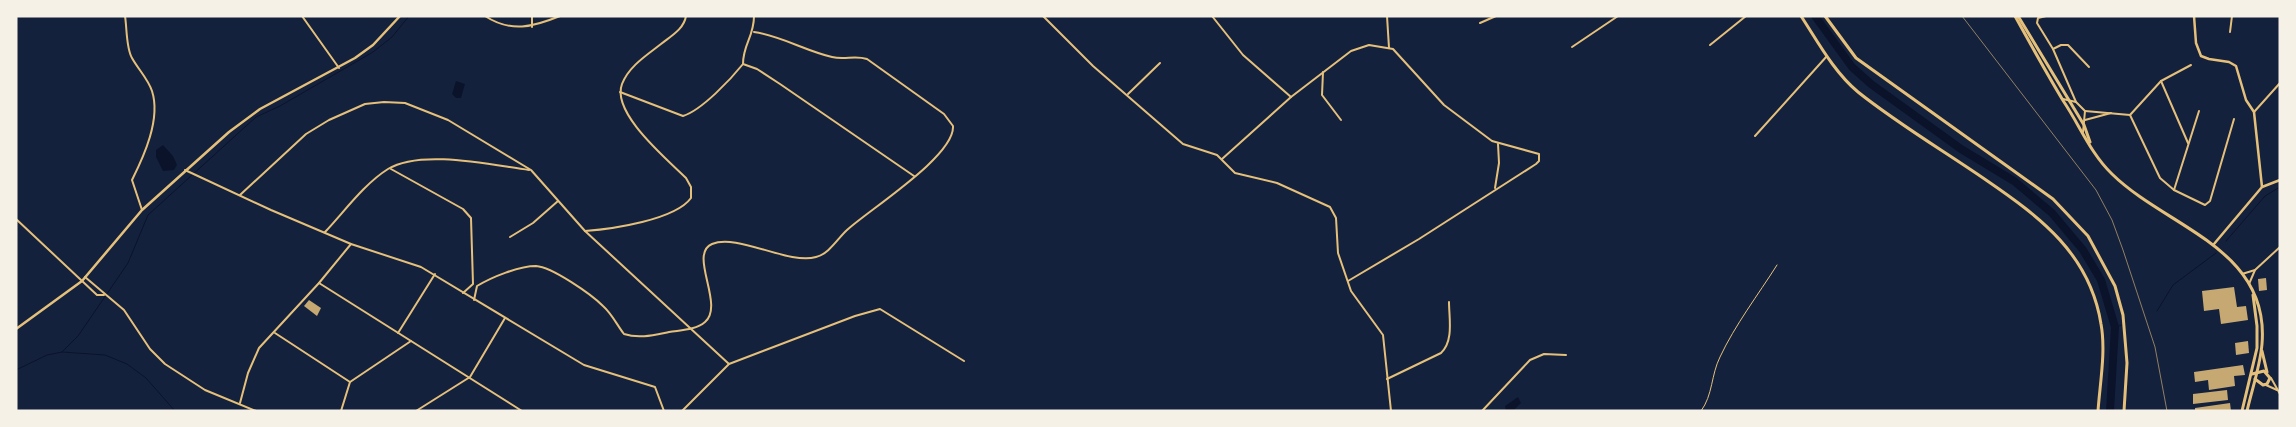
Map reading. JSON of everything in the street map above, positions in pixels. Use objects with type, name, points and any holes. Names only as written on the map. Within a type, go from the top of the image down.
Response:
[{"type":"main road","points":[[16,329],[82,281],[142,210],[185,170],[260,109],[339,68],[373,45],[400,16]]},
{"type":"main road","points":[[1801,16],[1827,56],[1857,90],[2024,207],[2051,228],[2065,244],[2086,277],[2101,324],[2098,411]]},
{"type":"main road","points":[[1825,16],[1840,38],[1864,64],[2046,194],[2068,213],[2088,236],[2115,286],[2123,315],[2127,355],[2124,411]]},
{"type":"main road","points":[[2016,16],[2065,99],[2083,135],[2112,174],[2129,189],[2214,244],[2242,274],[2249,285],[2260,315],[2262,349],[2270,378],[2264,385],[2255,388],[2251,395]]},
{"type":"main road","points":[[2194,16],[2196,43],[2201,56],[2234,64],[2246,100],[2254,112],[2262,187]]},
{"type":"main road","points":[[2065,99],[2084,125],[2093,150]]},
{"type":"main road","points":[[2214,244],[2262,187],[2280,180]]},
{"type":"main road","points":[[2242,411],[2257,341],[2253,294]]},
{"type":"main road","points":[[2247,411],[2262,349]]},
{"type":"main road","points":[[2251,375],[2268,372]]},
{"type":"main road","points":[[2251,375],[2255,380],[2264,385]]},
{"type":"street","points":[[125,16],[130,55],[152,91],[154,102],[153,119],[143,154],[132,180],[142,210]]},
{"type":"street","points":[[302,16],[339,68]]},
{"type":"street","points":[[485,16],[507,26],[532,27],[560,16]]},
{"type":"street","points":[[532,16],[532,27]]},
{"type":"street","points":[[620,92],[684,116],[693,112],[734,75],[743,64],[743,52],[754,32],[754,16]]},
{"type":"street","points":[[1042,16],[1093,66],[1128,94],[1150,117],[1183,144],[1212,152],[1222,159],[1235,173],[1277,183],[1330,207],[1336,218],[1338,253],[1348,281],[1356,299],[1383,335],[1391,411]]},
{"type":"street","points":[[1212,16],[1243,55],[1291,97]]},
{"type":"street","points":[[1387,16],[1390,48]]},
{"type":"street","points":[[1480,23],[1496,16]]},
{"type":"street","points":[[1572,48],[1618,16]]},
{"type":"street","points":[[1710,46],[1746,16]]},
{"type":"street","points":[[2046,16],[2038,18],[2037,23],[2053,49],[2076,102],[2084,111],[2083,135]]},
{"type":"street","points":[[2230,32],[2232,16]]},
{"type":"street","points":[[585,231],[631,225],[672,211],[683,206],[691,198],[691,187],[686,178],[626,113],[621,102],[620,92],[622,85],[634,66],[676,32],[687,17]]},
{"type":"street","points":[[473,284],[477,286],[516,270],[543,267],[603,306],[624,334],[639,337],[691,328],[706,321],[712,309],[704,266],[704,254],[708,246],[714,243],[728,242],[797,257],[816,257],[926,168],[952,139],[953,126],[944,114],[867,59],[859,56],[834,58],[768,34],[754,32]]},
{"type":"street","points":[[1222,159],[1291,97],[1323,72],[1351,51],[1369,45],[1390,48],[1403,58],[1444,105],[1477,131],[1498,144],[1539,154],[1540,158],[1536,164],[1495,188],[1419,239],[1348,281]]},
{"type":"street","points":[[2053,49],[2061,45],[2068,45],[2090,67]]},
{"type":"street","points":[[1755,136],[1827,56]]},
{"type":"street","points":[[1128,94],[1160,63]]},
{"type":"street","points":[[743,64],[757,69],[780,84],[914,176]]},
{"type":"street","points":[[2130,115],[2161,81],[2191,66]]},
{"type":"street","points":[[1323,72],[1322,95],[1341,120]]},
{"type":"street","points":[[2161,81],[2188,143]]},
{"type":"street","points":[[2254,112],[2280,83]]},
{"type":"street","points":[[2065,99],[2076,102]]},
{"type":"street","points":[[240,195],[306,134],[329,120],[365,104],[384,102],[405,103],[448,120],[531,170],[585,231],[729,364]]},
{"type":"street","points":[[2084,111],[2113,112],[2130,115]]},
{"type":"street","points":[[2174,190],[2199,111]]},
{"type":"street","points":[[2085,120],[2113,112]]},
{"type":"street","points":[[2130,115],[2160,178],[2174,190],[2205,206],[2210,202],[2234,119]]},
{"type":"street","points":[[1495,188],[1499,162],[1498,144]]},
{"type":"street","points":[[325,232],[381,174],[403,162],[434,159],[531,170]]},
{"type":"street","points":[[390,168],[469,214],[473,224],[473,284],[463,293]]},
{"type":"street","points":[[185,170],[351,244],[388,254],[435,274],[474,300],[584,365],[655,387],[664,411]]},
{"type":"street","points":[[510,237],[533,223],[559,200]]},
{"type":"street","points":[[16,219],[98,295],[104,295]]},
{"type":"street","points":[[240,403],[254,357],[274,332],[319,284],[351,244]]},
{"type":"street","points":[[2242,274],[2255,270],[2280,247]]},
{"type":"street","points":[[2249,285],[2255,270]]},
{"type":"street","points":[[398,334],[435,274]]},
{"type":"street","points":[[84,277],[124,310],[150,349],[165,364],[205,390],[256,411]]},
{"type":"street","points":[[319,284],[522,411]]},
{"type":"street","points":[[474,300],[477,286]]},
{"type":"street","points":[[1387,379],[1441,353],[1446,348],[1449,337],[1449,302]]},
{"type":"street","points":[[682,411],[729,364],[855,316],[880,309],[964,362]]},
{"type":"street","points":[[416,411],[470,377],[505,318]]},
{"type":"street","points":[[274,332],[350,382]]},
{"type":"street","points":[[341,411],[350,382],[410,341]]},
{"type":"street","points":[[1482,411],[1530,360],[1544,354],[1566,354]]},
{"type":"street","points":[[2270,378],[2280,394]]},
{"type":"street","points":[[2264,385],[2277,390]]},
{"type":"lane","points":[[1700,411],[1710,398],[1714,368],[1724,349],[1777,265]]},
{"type":"water","points":[[456,81],[465,84],[461,98],[456,98],[452,94]]},
{"type":"water","points":[[163,145],[173,156],[177,165],[174,170],[163,171],[156,157],[156,150]]},
{"type":"water","points":[[1518,397],[1521,403],[1513,411],[1506,411],[1505,406]]},
{"type":"building","points":[[2266,278],[2267,290],[2259,291],[2258,279]]},
{"type":"building","points":[[2234,287],[2237,307],[2246,306],[2248,320],[2221,324],[2219,309],[2204,311],[2202,291]]},
{"type":"building","points":[[309,300],[321,308],[317,316],[304,306]]},
{"type":"building","points":[[2248,341],[2249,353],[2236,355],[2235,343]]},
{"type":"building","points":[[2243,365],[2245,375],[2234,376],[2235,386],[2209,390],[2208,380],[2195,382],[2194,372]]},
{"type":"building","points":[[2227,390],[2228,400],[2193,404],[2193,394]]},
{"type":"building","points":[[2230,403],[2231,411],[2195,411],[2195,408]]},
{"type":"waterway","points":[[62,352],[78,336],[128,263],[148,215],[256,117],[280,106],[373,52],[392,37],[409,16]]},
{"type":"waterway","points":[[1815,16],[1852,67],[1871,84],[1961,149],[2014,181],[2052,213],[2083,250],[2101,280],[2115,327],[2110,411]]},
{"type":"waterway","points":[[2226,241],[2265,196],[2280,187]]},
{"type":"waterway","points":[[2157,311],[2173,285],[2216,253]]},
{"type":"waterway","points":[[2115,327],[2122,325]]},
{"type":"waterway","points":[[16,370],[47,355],[62,352],[105,355],[127,364],[146,378],[175,411]]},
{"type":"railway","points":[[1962,16],[2096,190],[2112,220],[2155,347],[2167,411]]}]
